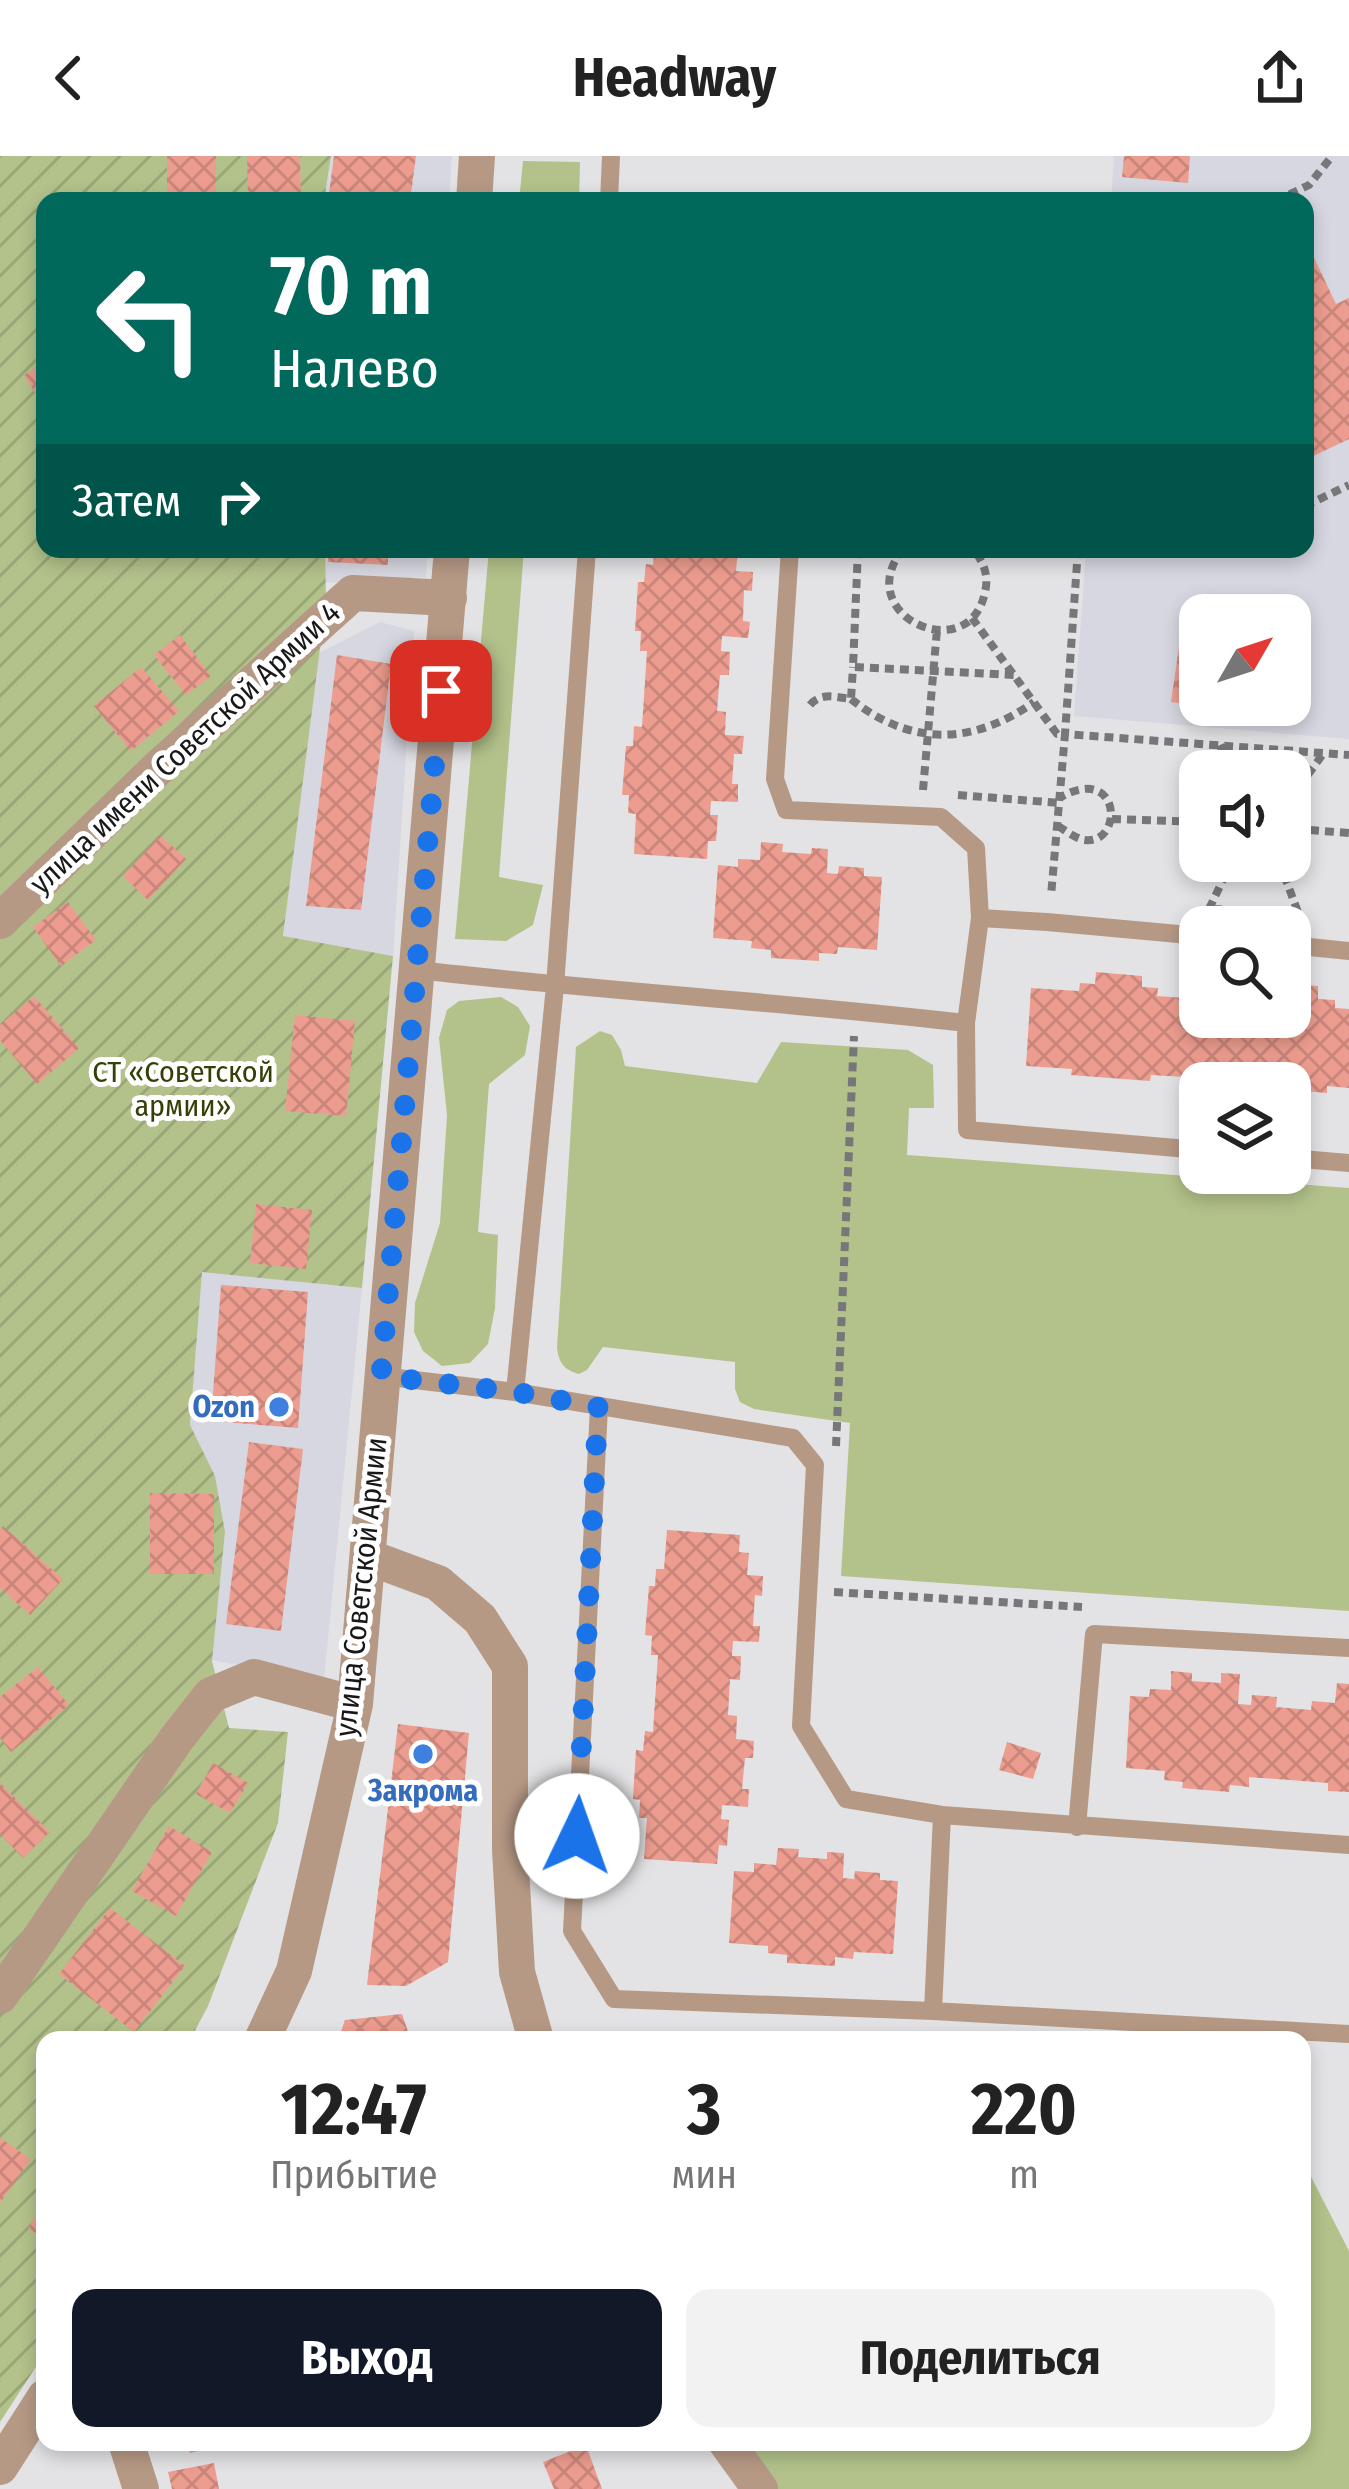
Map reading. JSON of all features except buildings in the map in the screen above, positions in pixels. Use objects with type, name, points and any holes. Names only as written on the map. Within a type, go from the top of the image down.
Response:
[{"type":"street","points":[[475,192],[477,156]]},
{"type":"street","name":"улица Советской Армии","points":[[266,2031],[294,1971],[355,1704],[451,558]]},
{"type":"street","name":"улица имени Советской Армии 4","points":[[0,921],[156,770],[352,593],[449,598]]},
{"type":"street","points":[[368,1557],[438,1583],[480,1619],[510,1666],[510,1850],[517,1972],[533,2031]]},
{"type":"street","points":[[0,1996],[211,1695],[254,1677],[355,1704]]},
{"type":"street","points":[[0,2467],[36,2411]]},
{"type":"street","points":[[129,2451],[141,2489]]},
{"type":"street","points":[[733,2451],[760,2489]]},
{"type":"lane","points":[[609,192],[610,156]]},
{"type":"lane","points":[[515,1392],[555,986],[586,558]]},
{"type":"lane","points":[[789,558],[775,779],[786,810],[941,817],[976,848],[980,918],[966,1023],[967,1130],[1179,1148]]},
{"type":"lane","points":[[980,918],[1179,934]]},
{"type":"lane","points":[[1311,947],[1349,951]]},
{"type":"lane","points":[[418,970],[966,1023]]},
{"type":"lane","points":[[1311,1160],[1349,1163]]},
{"type":"lane","points":[[381,1376],[515,1392],[793,1438],[815,1465],[801,1726],[846,1799],[942,1815],[1349,1845]]},
{"type":"lane","points":[[598,1407],[572,1931],[614,1999],[1295,2031]]},
{"type":"lane","points":[[1077,1827],[1094,1634],[1349,1648]]},
{"type":"lane","points":[[933,2011],[942,1815]]},
{"type":"lane","points":[[1311,2032],[1349,2034]]},
{"type":"path","points":[[1295,192],[1309,185],[1333,156]]},
{"type":"path","points":[[1314,502],[1349,484]]},
{"type":"path","points":[[851,699],[858,558]]},
{"type":"path","points":[[898,558],[890,574],[896,608],[908,621],[937,631],[957,627],[982,604],[987,587],[982,558]]},
{"type":"path","points":[[1047,922],[1077,558]]},
{"type":"path","points":[[972,618],[1057,734],[1349,754]]},
{"type":"path","points":[[923,792],[937,631]]},
{"type":"path","points":[[853,667],[1014,675]]},
{"type":"path","points":[[807,712],[816,698],[851,699],[876,718],[902,729],[961,734],[1011,718],[1034,702]]},
{"type":"path","points":[[1220,745],[1222,750]]},
{"type":"path","points":[[1311,772],[1324,753]]},
{"type":"path","points":[[946,794],[1060,800],[1076,788],[1092,788],[1106,796],[1112,808],[1106,832],[1094,840],[1083,840],[1058,826]]},
{"type":"path","points":[[1111,819],[1179,821]]},
{"type":"path","points":[[1311,830],[1349,832]]},
{"type":"path","points":[[815,1465],[836,1454],[856,1010]]},
{"type":"shaded area","points":[[331,156],[452,156],[450,192],[325,192]]},
{"type":"shaded area","points":[[1114,156],[1349,156],[1349,739],[1194,726],[1311,726],[1311,594],[1179,594],[1179,725],[1074,716],[1085,558],[1314,558],[1314,192],[1112,192]]},
{"type":"shaded area","points":[[325,558],[427,558],[426,577],[325,583]]},
{"type":"shaded area","points":[[380,622],[414,631],[393,956],[283,937],[319,653]]},
{"type":"shaded area","points":[[202,1271],[362,1288],[324,1680],[211,1660],[225,1532],[190,1425]]},
{"type":"green space","name":"СТ «Советской армии»","points":[[0,156],[331,156],[325,192],[36,192],[36,558],[325,558],[326,602],[283,936],[393,956],[362,1288],[202,1272],[190,1425],[215,1476],[225,1532],[212,1661],[229,1728],[288,1732],[278,1823],[195,2031],[36,2031],[36,2367],[0,2422]]},
{"type":"green space","points":[[523,161],[580,162],[579,192],[520,192]]},
{"type":"green space","points":[[488,558],[523,558],[499,877],[543,885],[533,925],[506,941],[455,939]]},
{"type":"green space","points":[[501,997],[518,1007],[530,1026],[525,1055],[489,1084],[478,1232],[498,1235],[495,1308],[488,1344],[470,1363],[442,1366],[423,1351],[414,1332],[415,1303],[440,1223],[447,1115],[439,1038],[447,1010],[459,1001]]},
{"type":"green space","points":[[600,1031],[612,1035],[625,1066],[757,1083],[781,1042],[908,1050],[933,1065],[934,1108],[909,1108],[907,1155],[1179,1175],[1179,1194],[1311,1194],[1311,1185],[1349,1188],[1349,1611],[841,1576],[850,1423],[754,1409],[740,1402],[735,1362],[603,1347],[579,1374],[561,1362],[557,1348],[576,1047]]},
{"type":"green space","points":[[1311,2177],[1349,2251],[1349,2489],[777,2489],[753,2451],[1311,2451]]},
{"type":"place","name":"Ozon","points":[[279,1407]]},
{"type":"place","name":"Закрома","points":[[423,1754]]},
{"type":"route","points":[[441,691],[381,1376],[598,1407],[577,1836]]}]
